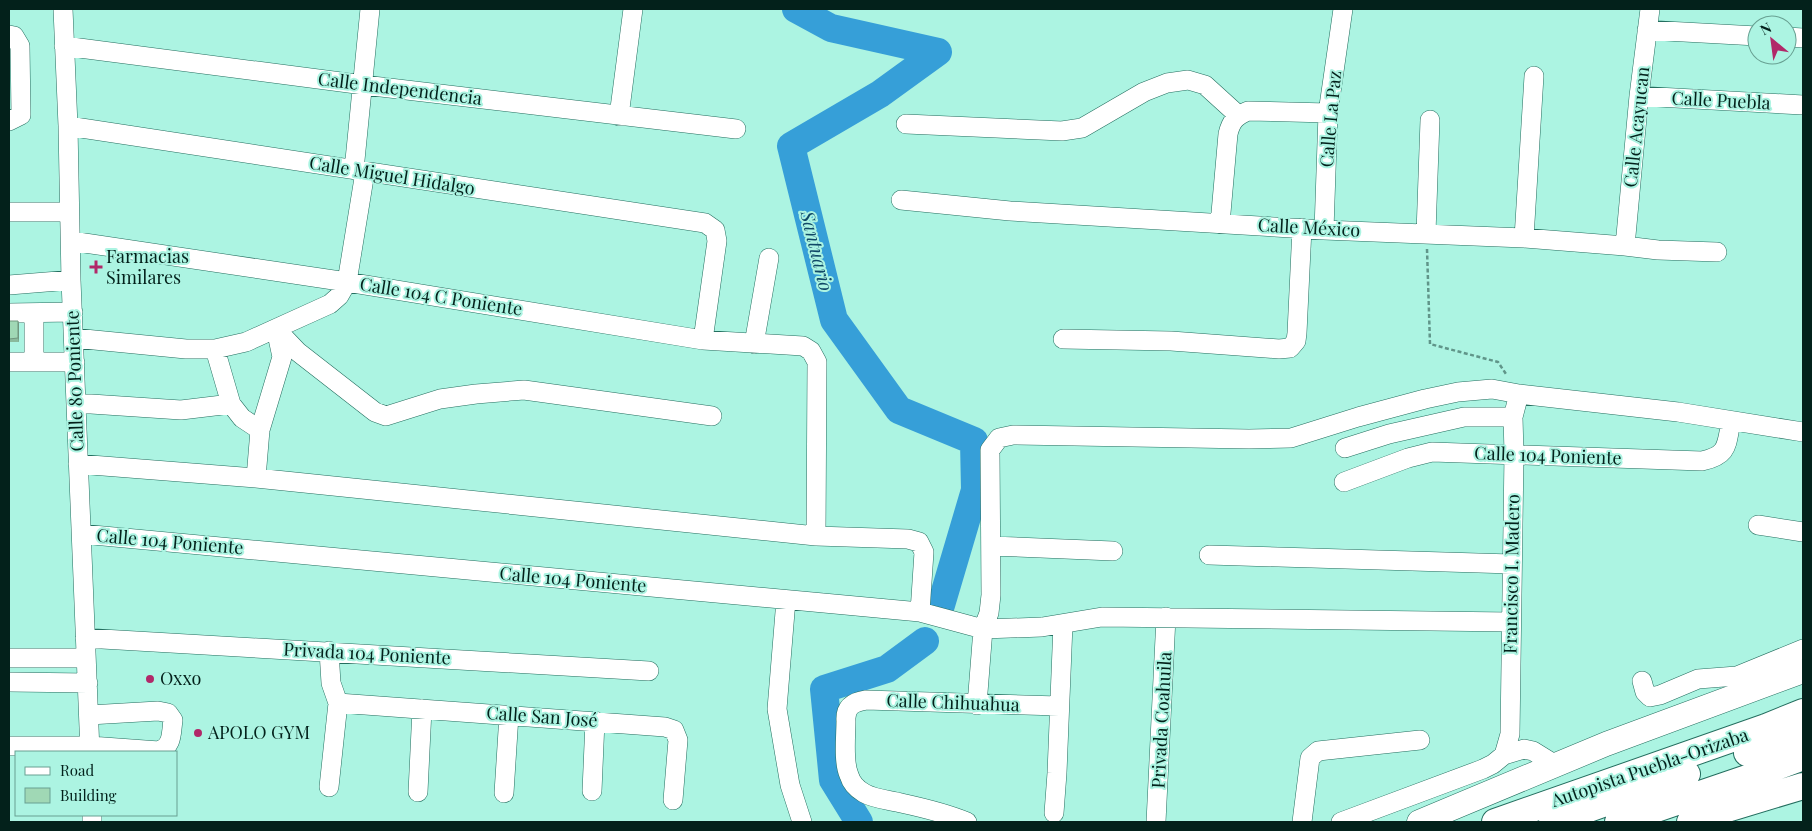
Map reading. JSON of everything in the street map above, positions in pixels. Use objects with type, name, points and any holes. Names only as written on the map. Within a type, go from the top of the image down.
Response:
[{"type":"highway","name":"Autopista Puebla-Orizaba","points":[[1495,822],[1766,727],[1803,712]]},
{"type":"highway","points":[[1552,822],[1803,733]]},
{"type":"highway","points":[[1618,822],[1750,778],[1803,757]]},
{"type":"highway","points":[[1653,822],[1803,770]]},
{"type":"highway","points":[[1690,822],[1803,786]]},
{"type":"main road","points":[[1419,822],[1554,764],[1803,671]]},
{"type":"street","name":"Calle 80 Poniente","points":[[63,9],[68,126],[68,212],[71,241],[72,312],[90,749]]},
{"type":"street","points":[[74,338],[186,350],[215,349],[246,342],[330,304],[339,296],[347,282],[360,171],[370,9]]},
{"type":"street","points":[[619,116],[632,9]]},
{"type":"street","name":"Calle La Paz","points":[[1324,230],[1328,113],[1343,9]]},
{"type":"street","name":"Calle Acayucan","points":[[1625,246],[1639,96],[1650,9]]},
{"type":"street","points":[[1648,30],[1747,35]]},
{"type":"street","points":[[14,40],[15,118]]},
{"type":"street","name":"Calle Independencia","points":[[64,46],[364,85],[736,129]]},
{"type":"street","points":[[1524,238],[1534,76]]},
{"type":"street","points":[[906,124],[1062,131],[1082,128],[1144,92],[1167,83],[1188,80],[1206,85],[1235,119]]},
{"type":"street","name":"Calle Puebla","points":[[1639,96],[1803,105]]},
{"type":"street","points":[[1220,224],[1228,134],[1235,119],[1248,111],[1328,113]]},
{"type":"street","points":[[1426,233],[1430,120]]},
{"type":"street","name":"Calle Miguel Hidalgo","points":[[68,126],[705,223],[715,230],[717,241],[703,340]]},
{"type":"street","name":"Calle México","points":[[901,200],[1010,211],[1324,230],[1524,238],[1658,250],[1717,252]]},
{"type":"street","points":[[9,212],[68,212]]},
{"type":"street","points":[[1063,339],[1171,341],[1290,348],[1296,341],[1297,333],[1302,228]]},
{"type":"street","name":"Calle 104 C Poniente","points":[[71,241],[347,282],[703,340],[803,346],[810,351],[817,362],[816,536]]},
{"type":"street","points":[[754,344],[769,258]]},
{"type":"street","points":[[9,285],[71,280]]},
{"type":"street","points":[[9,313],[72,312]]},
{"type":"street","points":[[34,313],[34,362]]},
{"type":"street","points":[[276,328],[298,352],[375,412],[386,416],[440,399],[524,390],[712,416]]},
{"type":"street","points":[[256,478],[260,430],[282,358],[276,328]]},
{"type":"street","points":[[215,349],[231,404],[242,418],[260,430]]},
{"type":"street","points":[[9,362],[74,362]]},
{"type":"street","points":[[977,704],[982,629],[989,613],[991,595],[990,450],[999,438],[1013,435],[1291,438],[1358,416],[1425,399],[1458,392],[1492,389],[1520,394],[1678,412],[1731,422],[1803,432]]},
{"type":"street","name":"Francisco I. Madero","points":[[1504,754],[1510,734],[1513,417],[1520,394]]},
{"type":"street","points":[[76,403],[181,410],[231,404]]},
{"type":"street","points":[[1345,448],[1389,434],[1464,417],[1513,417]]},
{"type":"street","name":"Calle 104 Poniente","points":[[1344,482],[1408,458],[1432,452],[1702,461],[1714,459],[1725,450],[1731,422]]},
{"type":"street","points":[[78,464],[256,478],[816,536],[908,539],[919,542],[924,552],[920,612]]},
{"type":"street","points":[[1758,525],[1803,532]]},
{"type":"street","name":"Calle 104 Poniente","points":[[82,534],[920,612],[982,629],[1042,628],[1102,617],[1512,622]]},
{"type":"street","points":[[991,546],[1113,551]]},
{"type":"street","points":[[1209,556],[1512,564]]},
{"type":"street","points":[[786,600],[777,709],[790,785],[802,822]]},
{"type":"street","name":"Privada Coahuila","points":[[1156,822],[1166,617]]},
{"type":"street","points":[[1054,812],[1058,773],[1063,624]]},
{"type":"street","name":"Privada 104 Poniente","points":[[85,638],[649,671]]},
{"type":"street","points":[[1642,681],[1644,692],[1650,697],[1660,695],[1698,679],[1737,676],[1803,649]]},
{"type":"street","points":[[329,651],[331,683],[338,703],[329,787]]},
{"type":"street","points":[[9,658],[86,658]]},
{"type":"street","points":[[9,682],[88,684]]},
{"type":"street","name":"Calle Chihuahua","points":[[967,822],[947,814],[877,798],[864,793],[854,784],[848,774],[846,764],[846,715],[849,706],[856,701],[866,700],[1059,706]]},
{"type":"street","name":"Calle San José","points":[[338,703],[665,727],[674,730],[678,740],[673,800]]},
{"type":"street","points":[[418,792],[422,709]]},
{"type":"street","points":[[9,746],[159,751],[166,749],[170,744],[173,720],[168,713],[158,711],[88,715]]},
{"type":"street","points":[[504,793],[509,715]]},
{"type":"street","points":[[592,791],[595,721]]},
{"type":"street","points":[[1302,822],[1310,758],[1318,751],[1420,740]]},
{"type":"street","points":[[1340,822],[1483,769],[1494,764],[1504,754],[1524,749],[1533,751],[1554,764]]},
{"type":"path","points":[[1426,233],[1430,344],[1498,362],[1520,394]]},
{"type":"building","points":[[9,321],[18,321],[18,338],[9,339]]},
{"type":"waterway","name":"Santuario","points":[[796,9],[831,28],[938,52],[880,94],[791,146],[834,320],[899,410],[974,441],[975,490],[941,605]]},
{"type":"waterway","name":"Santuario","points":[[859,822],[833,780],[824,689],[887,669],[925,641]]},
{"type":"place","name":"Farmacias Similares","points":[[96,267]]},
{"type":"place","name":"Oxxo","points":[[150,679]]},
{"type":"place","name":"APOLO GYM","points":[[198,733]]}]
